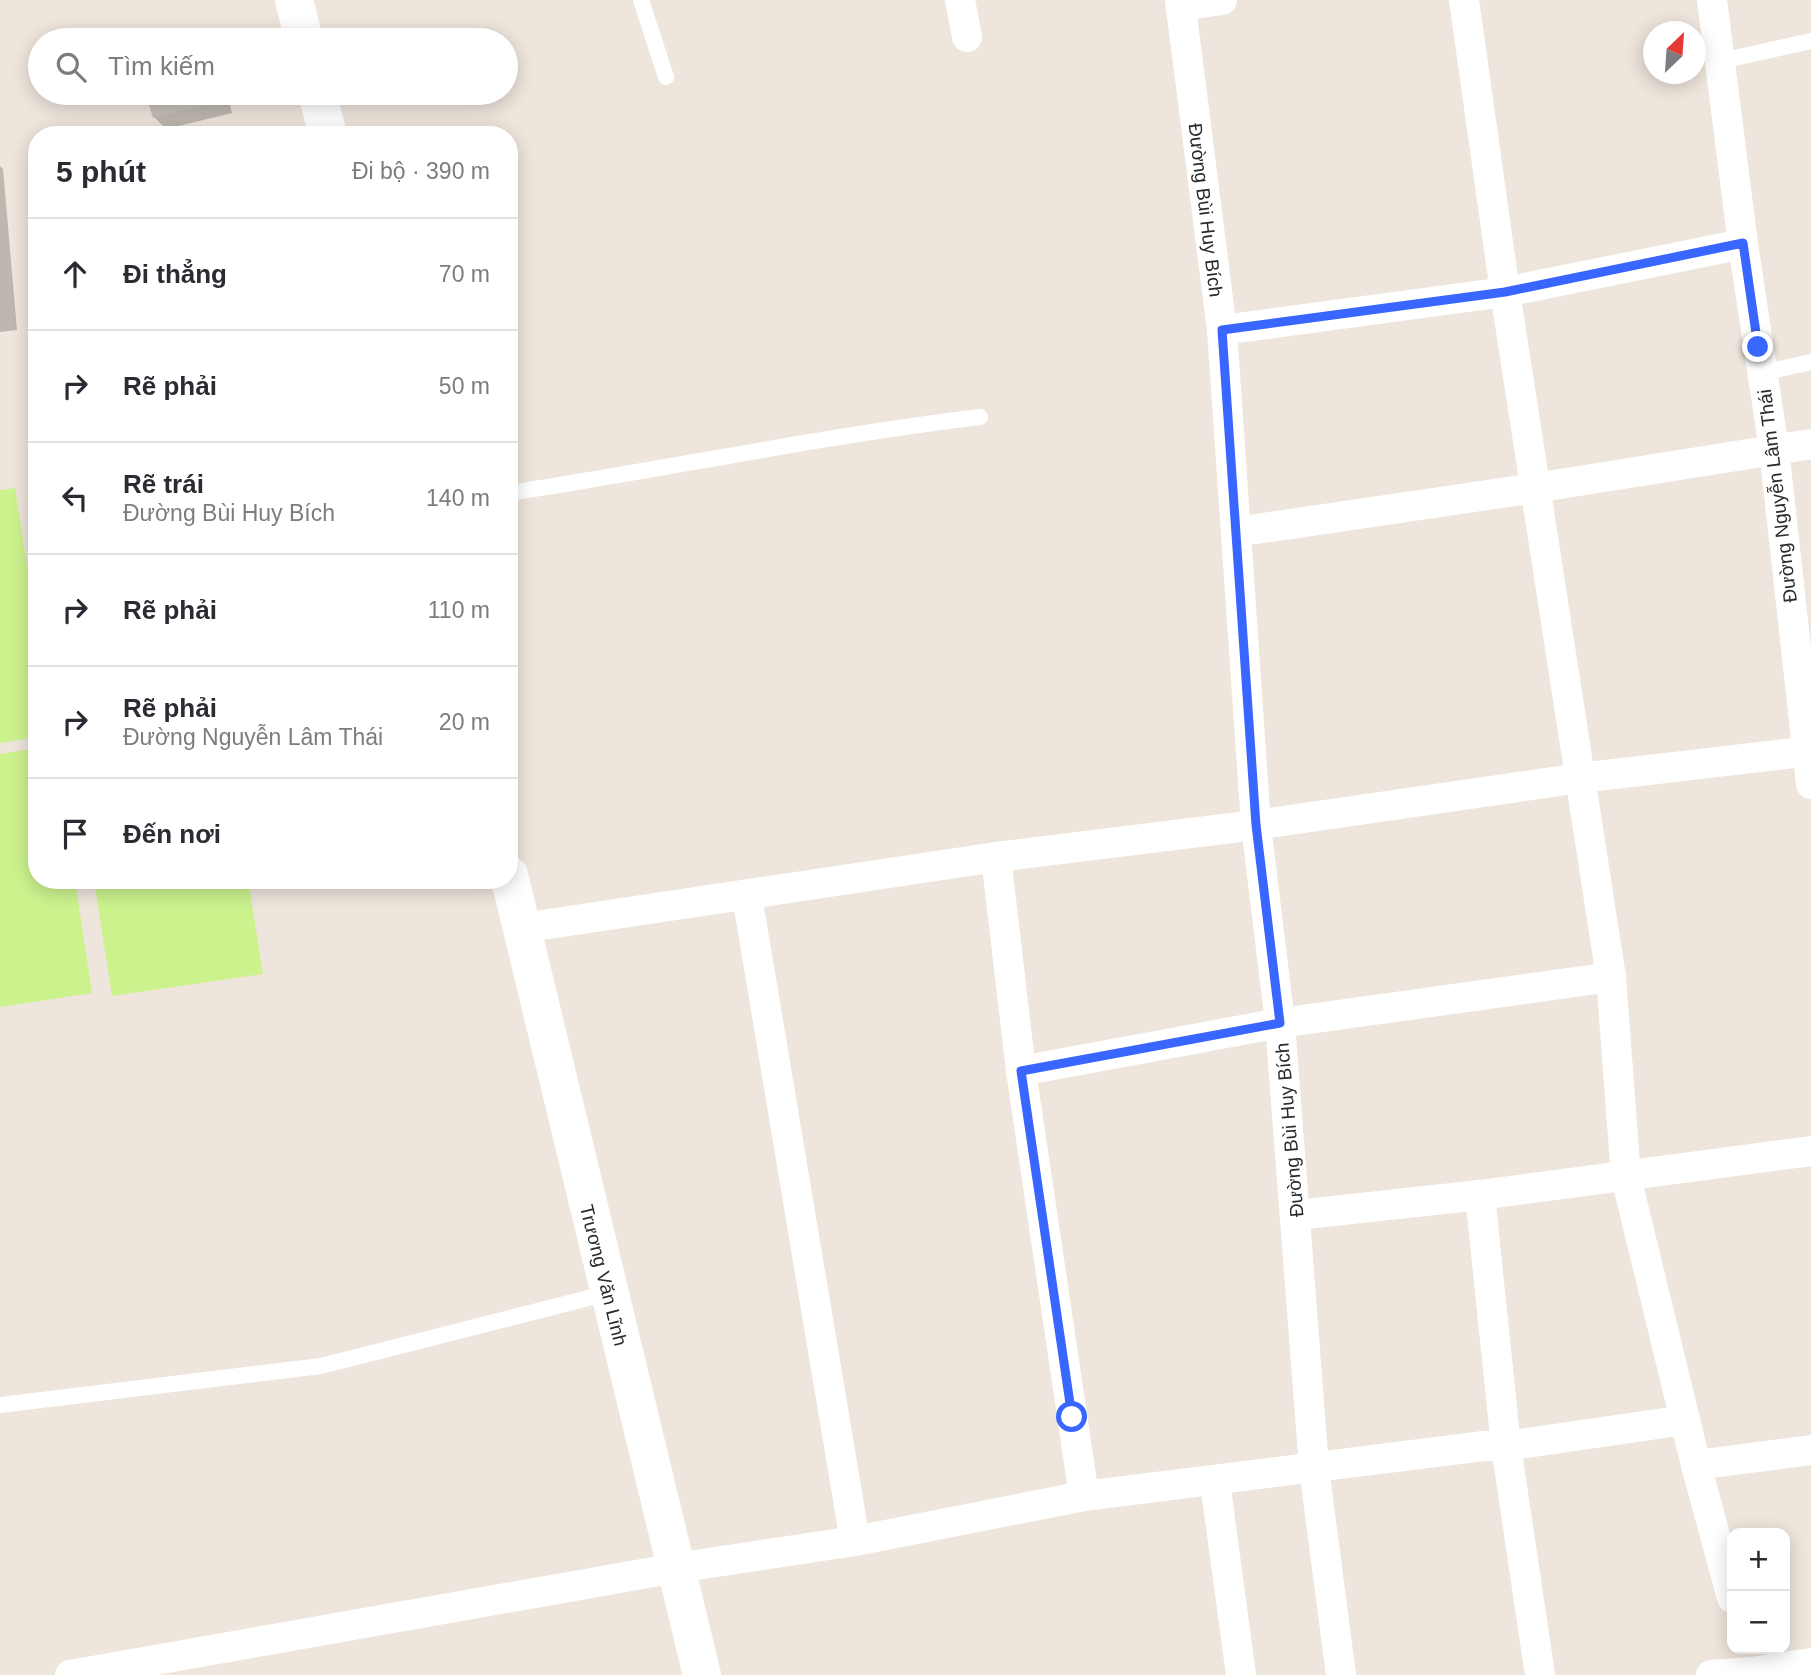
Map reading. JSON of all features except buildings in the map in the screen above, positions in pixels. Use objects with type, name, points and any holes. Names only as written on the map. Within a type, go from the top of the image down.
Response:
[{"type":"street","points":[[294,0],[301,28]]},
{"type":"street","points":[[960,0],[967,37]]},
{"type":"street","points":[[1180,3],[1222,0]]},
{"type":"street","points":[[1464,0],[1505,292],[1611,977],[1626,1177],[1696,1465],[1730,1591]]},
{"type":"street","name":"Đường Nguyễn Lâm Thái","points":[[1712,0],[1743,243],[1774,449],[1811,784]]},
{"type":"street","name":"Đường Bùi Huy Bích","points":[[1180,3],[1222,330],[1256,825],[1280,1023],[1297,1215],[1314,1468],[1341,1675]]},
{"type":"street","points":[[320,105],[326,126]]},
{"type":"street","points":[[1222,330],[1505,292],[1743,243]]},
{"type":"street","points":[[1236,531],[1535,488],[1811,444]]},
{"type":"street","points":[[522,928],[996,858],[1256,825],[1580,778],[1808,752]]},
{"type":"street","points":[[996,858],[1021,1071],[1084,1496]]},
{"type":"street","name":"Trương Văn Lĩnh","points":[[512,889],[702,1675]]},
{"type":"street","points":[[747,896],[855,1541]]},
{"type":"street","points":[[1021,1071],[1280,1023],[1611,977]]},
{"type":"street","points":[[1297,1215],[1626,1177],[1811,1151]]},
{"type":"street","points":[[1480,1195],[1506,1446],[1540,1675]]},
{"type":"street","points":[[70,1675],[676,1568],[855,1541],[1084,1496],[1215,1482],[1484,1446],[1506,1446],[1685,1420]]},
{"type":"street","points":[[1696,1465],[1811,1450]]},
{"type":"street","points":[[1215,1482],[1241,1675]]},
{"type":"street","points":[[1711,1675],[1749,1661],[1811,1662]]},
{"type":"lane","points":[[641,0],[666,77]]},
{"type":"lane","points":[[1721,61],[1811,41]]},
{"type":"lane","points":[[1762,373],[1811,362]]},
{"type":"lane","points":[[518,492],[619,476],[774,446],[980,417]]},
{"type":"lane","points":[[0,1405],[321,1366],[608,1293]]},
{"type":"green space","points":[[15,488],[28,572],[28,738],[0,743],[0,490]]},
{"type":"green space","points":[[28,749],[28,889],[76,889],[92,993],[0,1007],[0,754]]},
{"type":"green space","points":[[95,889],[249,889],[263,974],[112,996]]},
{"type":"route","points":[[1072,1417],[1021,1071],[1280,1023],[1256,825],[1222,330],[1505,292],[1743,243],[1758,347]]}]
